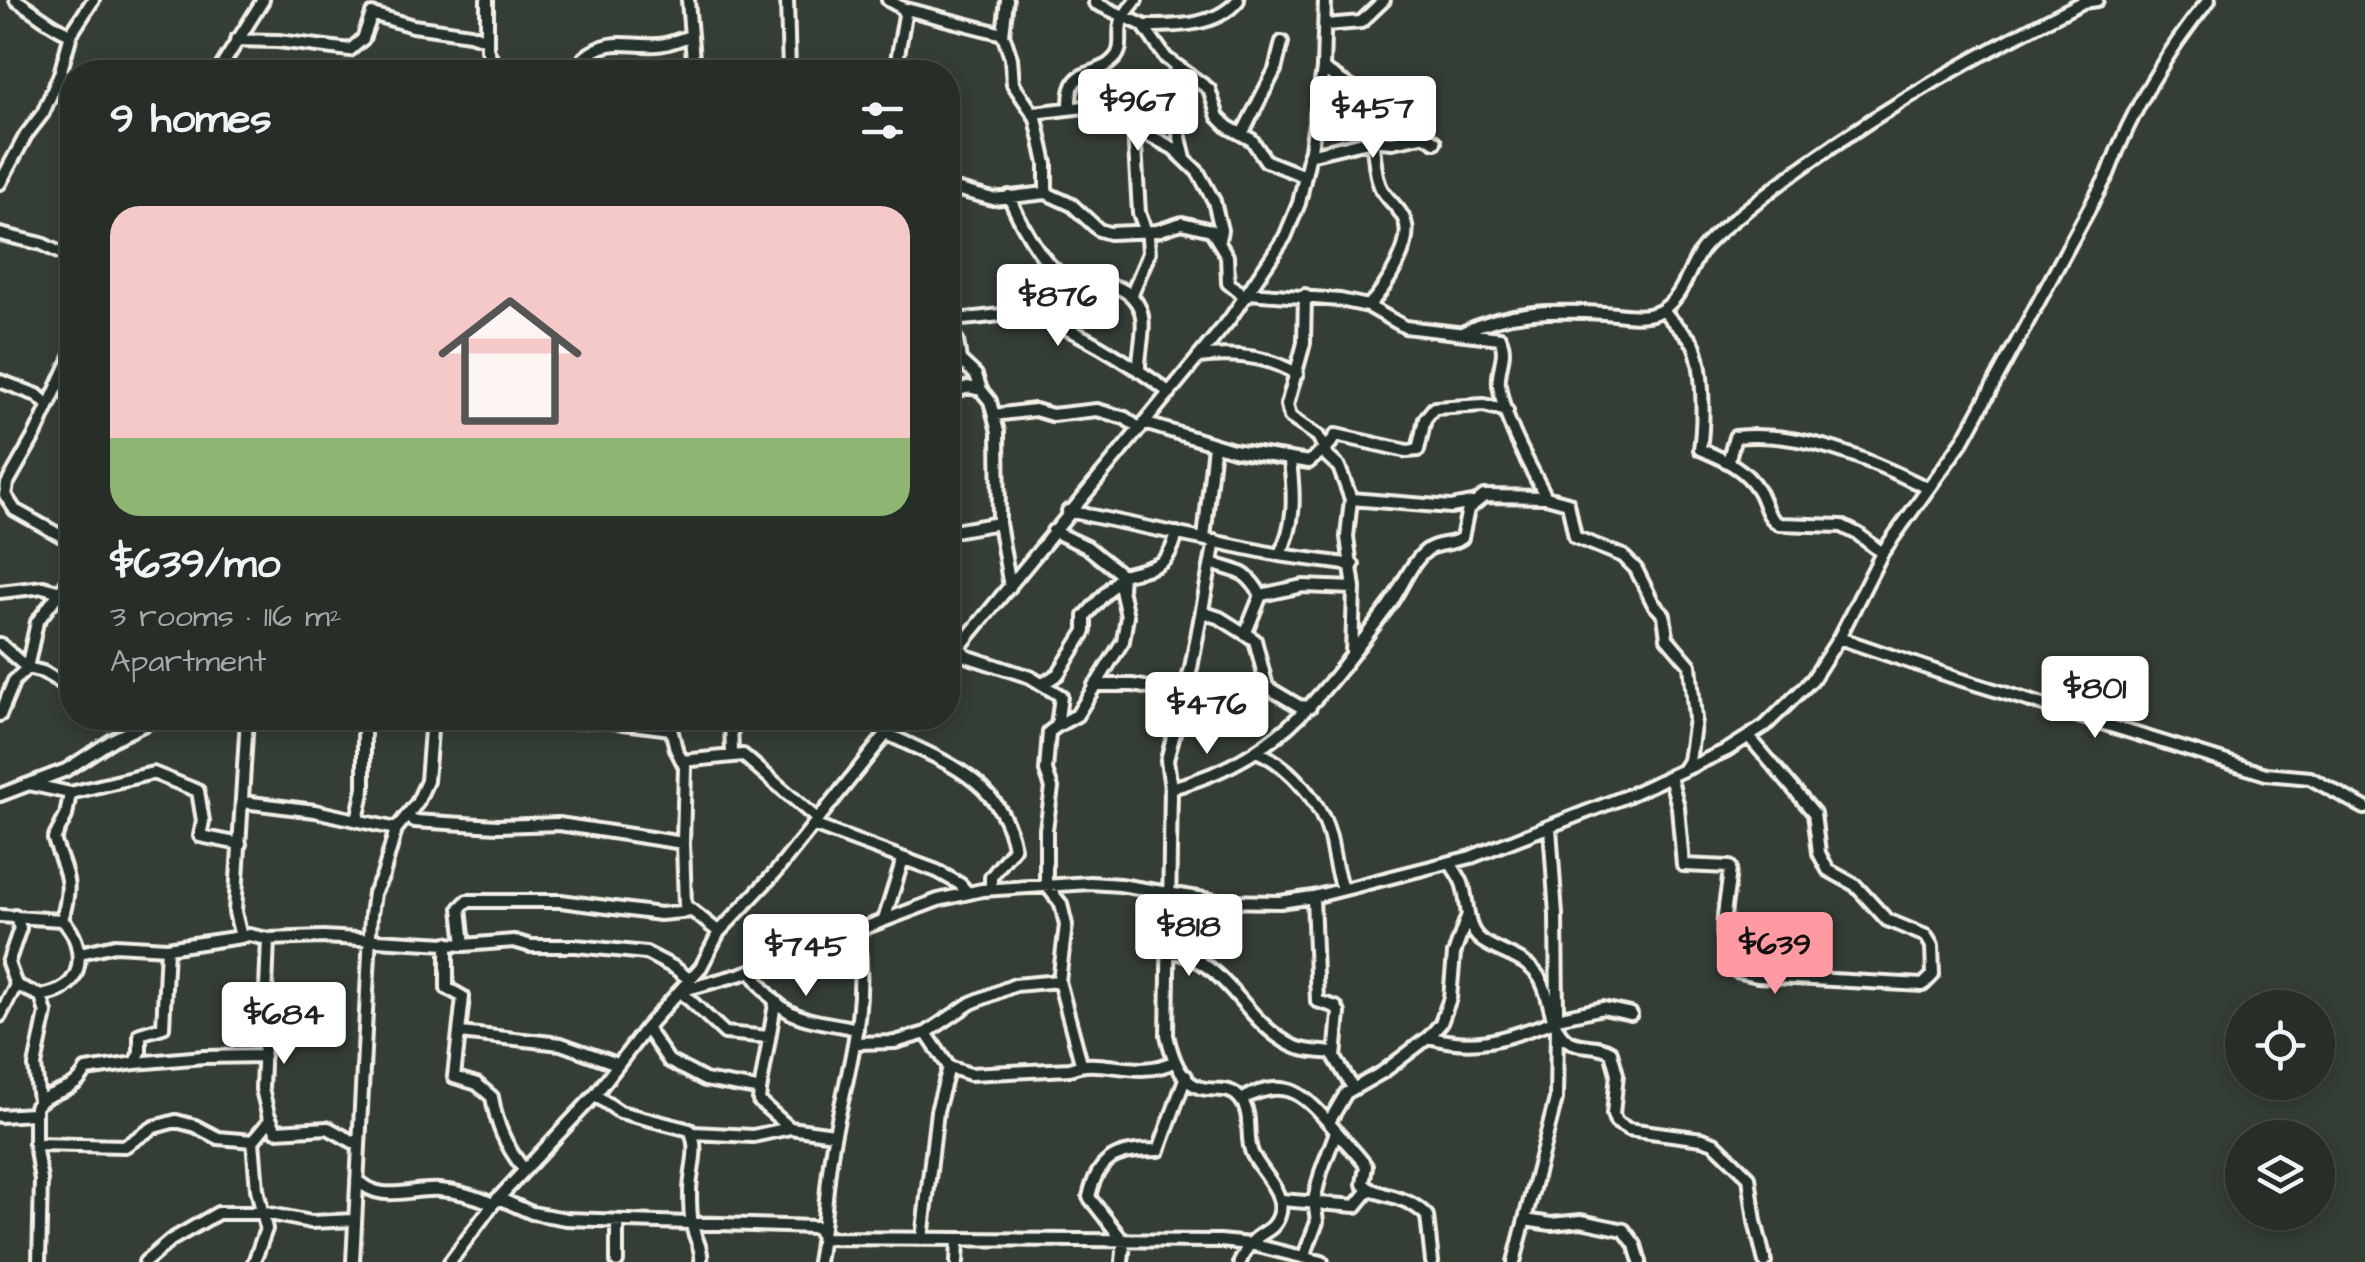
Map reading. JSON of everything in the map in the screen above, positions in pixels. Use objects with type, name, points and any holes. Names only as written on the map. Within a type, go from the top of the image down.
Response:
[{"type":"street","points":[[16,0],[71,34]]},
{"type":"street","points":[[64,60],[71,34],[93,0]]},
{"type":"street","points":[[225,60],[262,0]]},
{"type":"street","points":[[487,0],[490,60]]},
{"type":"street","points":[[688,0],[693,60]]},
{"type":"street","points":[[787,0],[789,60]]},
{"type":"street","points":[[888,0],[902,8],[1003,34]]},
{"type":"street","points":[[1006,0],[1003,34],[1011,58],[1013,84],[1033,113],[1046,164],[1046,193]]},
{"type":"street","points":[[1096,0],[1095,3],[1144,26],[1166,58],[1209,89],[1218,117],[1252,140],[1266,161],[1304,176]]},
{"type":"street","points":[[1070,107],[1076,79],[1112,62],[1120,51],[1122,21],[1136,0]]},
{"type":"street","points":[[1144,26],[1201,22],[1231,9],[1238,0]]},
{"type":"street","points":[[960,647],[1247,295],[1294,220],[1323,69],[1325,0]]},
{"type":"street","points":[[1326,25],[1361,22],[1384,0]]},
{"type":"street","points":[[1463,332],[1507,315],[1574,312],[1638,316],[1663,309],[1674,301],[1714,236],[1769,192],[1936,78],[2083,2],[2098,0]]},
{"type":"street","points":[[680,991],[750,972],[858,928],[966,892],[991,888],[1103,884],[1234,902],[1313,897],[1450,862],[1550,827],[1684,770],[1749,737],[1804,689],[1840,638],[1882,553],[1964,439],[2108,174],[2135,112],[2179,39],[2210,0]]},
{"type":"street","points":[[897,60],[905,22],[902,8]]},
{"type":"street","points":[[236,40],[350,50],[363,39],[372,14],[487,40]]},
{"type":"street","points":[[584,60],[597,47],[627,42],[660,46],[690,36]]},
{"type":"street","points":[[1242,134],[1276,70],[1282,42]]},
{"type":"street","points":[[1176,66],[1172,104],[1186,160]]},
{"type":"street","points":[[1309,155],[1372,140],[1430,138],[1323,69]]},
{"type":"street","points":[[0,183],[26,135],[43,114],[60,74]]},
{"type":"street","points":[[1033,113],[1084,107],[1173,148],[1198,172],[1214,202],[1221,230],[1219,240]]},
{"type":"street","points":[[1130,296],[1149,253],[1139,213],[1134,129]]},
{"type":"street","points":[[1368,306],[1384,290],[1400,258],[1408,226],[1381,190],[1372,140]]},
{"type":"street","points":[[960,192],[993,200],[1046,193],[1072,205],[1099,230],[1109,233],[1157,231],[1182,223],[1211,230],[1227,256],[1228,283],[1247,295],[1305,296],[1368,306],[1405,328],[1500,338]]},
{"type":"street","points":[[1009,196],[1015,214],[1050,266],[1064,276],[1122,288],[1141,310],[1140,371]]},
{"type":"street","points":[[0,234],[42,244],[60,253]]},
{"type":"street","points":[[1305,296],[1304,344],[1287,405],[1290,416],[1318,436],[1324,451],[1338,467],[1351,499],[1347,537],[1354,588],[1352,655]]},
{"type":"street","points":[[1663,309],[1672,325],[1694,343],[1704,423],[1700,448],[1749,478],[1760,493],[1768,516],[1778,524],[1842,526],[1882,553]]},
{"type":"street","points":[[960,321],[1025,315],[1052,323],[1170,392]]},
{"type":"street","points":[[1507,315],[1500,338],[1504,350],[1498,378],[1507,412],[1546,497]]},
{"type":"street","points":[[1198,357],[1219,354],[1261,358],[1280,363],[1297,374]]},
{"type":"street","points":[[960,360],[976,374],[990,401],[998,432],[999,523],[1010,586]]},
{"type":"street","points":[[60,380],[2,497],[22,515],[60,536]]},
{"type":"street","points":[[0,381],[37,395],[48,405]]},
{"type":"street","points":[[960,390],[981,390]]},
{"type":"street","points":[[994,415],[1035,410],[1052,415],[1097,410],[1214,446],[1290,462],[1309,462],[1324,451],[1336,434],[1414,451],[1421,446],[1430,410],[1484,405],[1507,412]]},
{"type":"street","points":[[1728,462],[1735,438],[1771,436],[1855,456],[1927,488]]},
{"type":"street","points":[[1214,446],[1209,540],[1212,563],[1168,760],[1171,788],[1167,1035],[1174,1061],[1195,1086],[1227,1090],[1241,1100],[1252,1154],[1280,1200],[1275,1225],[1250,1244],[1240,1262]]},
{"type":"street","points":[[1279,555],[1291,529],[1290,462]]},
{"type":"street","points":[[1171,788],[1230,769],[1310,707],[1401,590],[1416,562],[1427,550],[1462,538],[1468,509],[1484,496],[1497,495],[1568,502],[1575,537],[1623,556],[1636,569],[1652,603],[1664,614],[1668,638],[1690,665],[1695,719],[1684,770]]},
{"type":"street","points":[[1351,499],[1451,507],[1480,501]]},
{"type":"street","points":[[1068,511],[1279,555],[1353,565]]},
{"type":"street","points":[[960,530],[999,523]]},
{"type":"street","points":[[1053,531],[1087,546],[1122,575]]},
{"type":"street","points":[[1043,684],[1058,674],[1085,631],[1086,616],[1122,575],[1162,564],[1174,550],[1177,534]]},
{"type":"street","points":[[1212,563],[1230,566],[1251,580],[1260,595]]},
{"type":"street","points":[[1081,1063],[1059,982],[1066,925],[1060,904],[1046,884],[1046,829],[1052,788],[1046,770],[1047,744],[1049,732],[1077,715],[1123,640],[1127,616],[1122,575]]},
{"type":"street","points":[[1260,595],[1303,586],[1354,588]]},
{"type":"street","points":[[0,592],[43,587],[60,592],[37,622],[27,668],[14,681],[0,715]]},
{"type":"street","points":[[1246,632],[1260,595]]},
{"type":"street","points":[[1202,612],[1256,640],[1267,687],[1299,706],[1310,707]]},
{"type":"street","points":[[1840,638],[2266,774],[2310,778],[2365,808]]},
{"type":"street","points":[[0,644],[27,668],[60,682]]},
{"type":"street","points":[[960,649],[966,656],[1043,684],[1061,696],[1057,726]]},
{"type":"street","points":[[1094,685],[1132,685],[1184,694]]},
{"type":"street","points":[[0,795],[66,770],[131,730]]},
{"type":"street","points":[[241,937],[235,912],[246,730]]},
{"type":"street","points":[[357,820],[364,788],[364,730]]},
{"type":"street","points":[[353,1262],[368,941],[374,892],[396,829],[408,817],[427,781],[431,730]]},
{"type":"street","points":[[672,730],[686,767],[685,905],[719,932]]},
{"type":"street","points":[[731,730],[732,755]]},
{"type":"street","points":[[883,730],[970,776],[1009,820],[1014,848],[991,877],[991,888]]},
{"type":"street","points":[[450,1262],[523,1168],[595,1094],[646,1028],[702,967],[719,932],[775,873],[886,732]]},
{"type":"street","points":[[1670,776],[1678,807],[1682,865],[1730,867],[1723,930],[1726,950],[1736,971],[1758,976],[1923,985],[1932,975],[1934,956],[1930,941],[1888,920],[1855,885],[1828,870],[1819,853],[1814,813],[1749,737]]},
{"type":"street","points":[[1256,751],[1284,767],[1320,814],[1331,840],[1332,862],[1342,889]]},
{"type":"street","points":[[682,761],[743,756],[815,822],[948,876],[966,892]]},
{"type":"street","points":[[29,784],[70,793],[153,773],[164,775],[198,790],[203,821],[200,836],[240,844]]},
{"type":"street","points":[[62,920],[68,900],[67,867],[54,839],[66,816],[70,793]]},
{"type":"street","points":[[243,802],[396,829]]},
{"type":"street","points":[[408,817],[414,821],[498,826],[559,824],[683,843]]},
{"type":"street","points":[[1514,1262],[1556,1099],[1556,915],[1550,827]]},
{"type":"street","points":[[884,920],[903,860]]},
{"type":"street","points":[[1450,862],[1463,885],[1468,916],[1478,938],[1536,972],[1556,1023],[1571,1043],[1602,1047],[1610,1052],[1616,1074],[1616,1122],[1628,1129],[1702,1138],[1721,1147],[1749,1177],[1766,1262]]},
{"type":"street","points":[[1313,897],[1317,1001],[1336,1007],[1338,1013],[1335,1058]]},
{"type":"street","points":[[464,945],[460,908],[466,902],[561,901],[660,914],[692,911]]},
{"type":"street","points":[[0,916],[62,920],[70,926],[80,953],[74,979],[62,990],[42,996],[16,985]]},
{"type":"street","points":[[0,1016],[16,985],[8,962],[20,928],[15,916]]},
{"type":"street","points":[[1302,1258],[1317,1222],[1314,1200],[1340,1101],[1430,1036],[1446,1014],[1454,954],[1468,916]]},
{"type":"street","points":[[818,1262],[834,1134],[858,1029],[862,973],[858,928]]},
{"type":"street","points":[[80,953],[88,948],[115,945],[167,948],[249,935],[268,939],[322,937],[464,945],[514,941],[531,946],[646,953],[690,980]]},
{"type":"street","points":[[268,939],[262,1089],[270,1120],[276,1131],[328,1128],[357,1144]]},
{"type":"street","points":[[448,943],[447,988],[463,997],[454,1077],[477,1084],[492,1096],[496,1124],[508,1150],[523,1168]]},
{"type":"street","points":[[135,1062],[140,1052],[140,1034],[163,1027],[167,948]]},
{"type":"street","points":[[1170,950],[1208,964],[1258,1022],[1292,1046],[1332,1053],[1353,1088]]},
{"type":"street","points":[[750,972],[775,1004],[803,1020],[858,1029]]},
{"type":"street","points":[[855,1043],[895,1042],[926,1032],[971,1003],[1014,985],[1059,982]]},
{"type":"street","points":[[680,991],[725,1033],[769,1037]]},
{"type":"street","points":[[39,1101],[35,1066],[46,1013],[42,996]]},
{"type":"street","points":[[775,1004],[758,1101],[790,1128]]},
{"type":"street","points":[[1430,1036],[1445,1042],[1497,1043],[1603,1008],[1631,1014]]},
{"type":"street","points":[[646,1028],[669,1061],[705,1080],[760,1091]]},
{"type":"street","points":[[926,1032],[949,1067],[970,1074],[1070,1069],[1081,1063],[1154,1070],[1174,1061]]},
{"type":"street","points":[[460,1033],[562,1044],[616,1064]]},
{"type":"street","points":[[39,1262],[41,1180],[33,1114],[39,1101],[73,1088],[86,1070],[204,1056],[264,1056]]},
{"type":"street","points":[[922,1239],[937,1112],[949,1067]]},
{"type":"street","points":[[1122,1262],[1124,1242],[1090,1197],[1092,1186],[1100,1169],[1124,1151],[1159,1150],[1186,1076]]},
{"type":"street","points":[[1241,1100],[1261,1090],[1294,1092],[1309,1100],[1366,1166],[1363,1184],[1368,1190],[1396,1195],[1427,1216],[1432,1262]]},
{"type":"street","points":[[595,1094],[620,1112],[693,1134],[696,1152],[691,1170],[692,1224],[702,1262]]},
{"type":"street","points":[[0,1116],[33,1114]]},
{"type":"street","points":[[254,1262],[266,1229],[253,1140],[270,1120]]},
{"type":"street","points":[[35,1144],[125,1146],[154,1127],[176,1121],[218,1138],[253,1140]]},
{"type":"street","points":[[693,1134],[754,1136],[790,1128],[834,1134]]},
{"type":"street","points":[[357,1180],[378,1194],[450,1191],[532,1213],[617,1221],[816,1227],[823,1238]]},
{"type":"street","points":[[1280,1200],[1356,1206],[1368,1190]]},
{"type":"street","points":[[145,1262],[171,1240],[218,1213],[265,1213],[310,1222],[330,1218],[354,1220]]},
{"type":"street","points":[[1525,1220],[1551,1224],[1581,1221],[1624,1230],[1640,1262]]},
{"type":"street","points":[[617,1221],[617,1262]]},
{"type":"street","points":[[823,1238],[1250,1244],[1322,1262]]},
{"type":"street","points":[[957,1262],[958,1240]]}]
